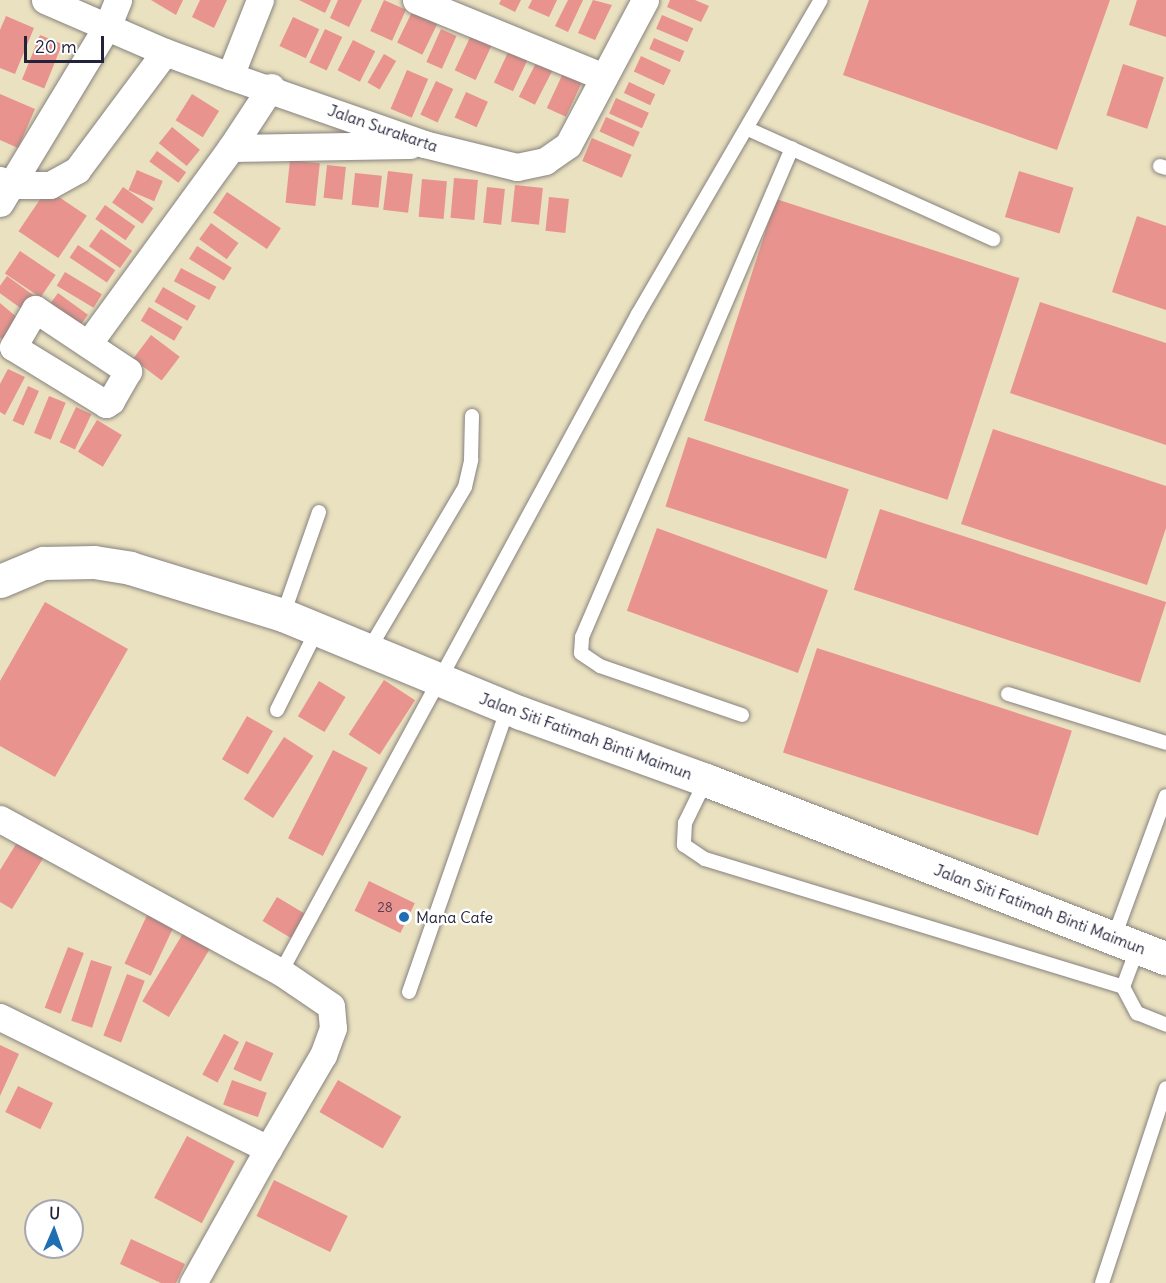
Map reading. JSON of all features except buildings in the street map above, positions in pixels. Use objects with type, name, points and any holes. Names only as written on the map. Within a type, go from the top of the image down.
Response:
[{"type":"street","name":"Jalan Surakarta","points":[[45,0],[108,25],[165,52],[230,76],[271,87],[424,144],[517,167],[531,167],[568,145],[645,0]]},
{"type":"street","points":[[4,189],[108,25],[118,0]]},
{"type":"street","points":[[230,76],[260,0]]},
{"type":"street","points":[[416,0],[604,77]]},
{"type":"street","points":[[4,189],[50,185],[77,170],[165,52]]},
{"type":"street","points":[[88,344],[231,148],[271,87]]},
{"type":"street","points":[[231,148],[424,144]]},
{"type":"street","name":"Jalan Siti Fatimah Binti Maimun","points":[[0,581],[44,563],[94,562],[130,568],[283,615],[508,708],[705,780],[1149,949]]},
{"type":"street","points":[[0,819],[281,972],[331,1006],[333,1028],[323,1055],[193,1283]]},
{"type":"street","points":[[0,1017],[268,1149]]},
{"type":"lane","points":[[281,972],[638,314],[748,129],[821,0]]},
{"type":"lane","points":[[748,129],[993,239]]},
{"type":"lane","points":[[742,715],[600,666],[581,653],[582,638],[792,148]]},
{"type":"lane","points":[[368,651],[465,487],[471,460],[472,416]]},
{"type":"lane","points":[[283,615],[319,512]]},
{"type":"lane","points":[[277,710],[317,630]]},
{"type":"lane","points":[[1008,694],[1166,743]]},
{"type":"lane","points":[[409,992],[508,708]]},
{"type":"lane","points":[[705,780],[685,823],[684,845],[705,859],[1123,987],[1137,1013],[1166,1025]]},
{"type":"lane","points":[[1123,987],[1149,949],[1166,796]]},
{"type":"lane","points":[[1102,1283],[1166,1088]]},
{"type":"place","name":"Mana Cafe","points":[[404,917]]}]
